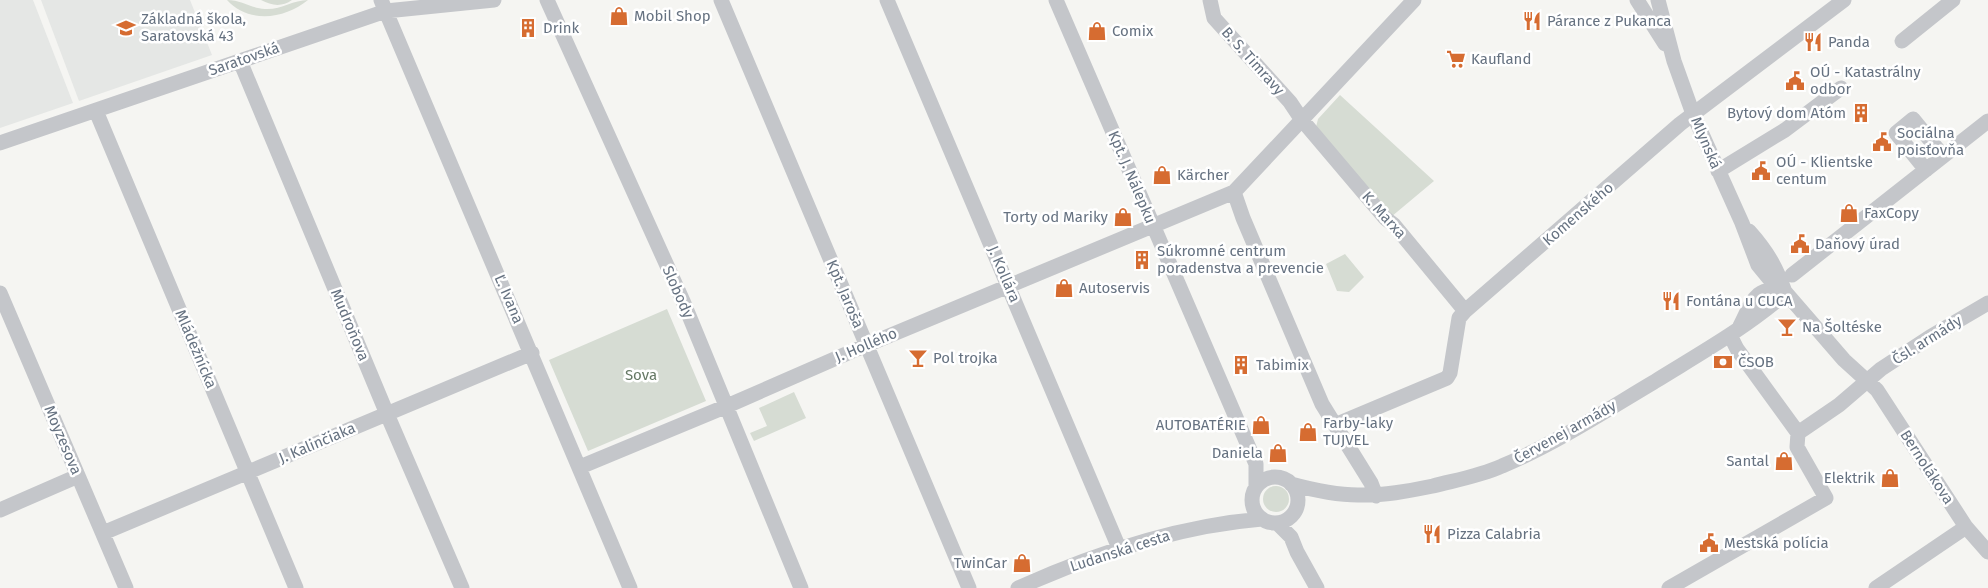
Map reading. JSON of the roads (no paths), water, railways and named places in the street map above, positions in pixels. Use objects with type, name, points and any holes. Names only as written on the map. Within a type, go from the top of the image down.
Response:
[{"type":"street","name":"Saratovská","points":[[0,143],[240,61],[383,6],[494,0]]},
{"type":"street","name":"Slobody","points":[[547,0],[683,301],[801,588]]},
{"type":"street","name":"Kpt. Jaroša","points":[[721,0],[969,588]]},
{"type":"street","name":"J. Kollára","points":[[887,0],[1119,548]]},
{"type":"street","name":"Kpt. J. Nálepku","points":[[1056,0],[1256,464],[1256,487]]},
{"type":"street","name":"B. S. Timravy","points":[[1210,0],[1214,18],[1290,102],[1302,120]]},
{"type":"street","points":[[1153,225],[1234,192],[1414,0]]},
{"type":"street","name":"Mlynská","points":[[1637,0],[1674,61]]},
{"type":"street","name":"Mlynská","points":[[1658,0],[1674,61],[1693,114],[1742,223],[1758,265],[1772,282],[1786,293]]},
{"type":"street","name":"Komenského","points":[[1335,425],[1447,378],[1452,362],[1458,318],[1465,311],[1693,114],[1844,0]]},
{"type":"street","points":[[1902,41],[1952,0]]},
{"type":"street","name":"Ľ. Ivana","points":[[383,6],[532,353],[630,588]]},
{"type":"street","name":"Mudroňova","points":[[240,61],[387,414],[462,588]]},
{"type":"street","points":[[1718,171],[1786,130],[1841,88]]},
{"type":"street","name":"Mládežnícka","points":[[96,111],[296,588]]},
{"type":"street","points":[[1926,170],[1896,133],[1913,119],[1943,156]]},
{"type":"street","name":"K. Marxa","points":[[1302,120],[1381,213],[1394,225],[1465,311]]},
{"type":"street","points":[[1792,275],[1988,121]]},
{"type":"street","points":[[1234,192],[1243,218],[1321,400],[1371,483],[1376,496]]},
{"type":"street","name":"Mlynská","points":[[1742,223],[1765,249],[1777,270],[1786,293]]},
{"type":"street","name":"J. Hollého","points":[[580,467],[1153,225]]},
{"type":"street","name":"Mlynská","points":[[1755,296],[1758,265]]},
{"type":"street","points":[[1669,588],[1826,498],[1797,447],[1798,434],[1737,350],[1734,332],[1755,296],[1769,290],[1786,293]]},
{"type":"street","name":"Moyzesova","points":[[0,293],[126,588]]},
{"type":"street","name":"Červenej armády","points":[[1291,484],[1316,490],[1376,496],[1411,491],[1468,478],[1500,467],[1532,453],[1734,332],[1786,293]]},
{"type":"street","name":"Bernolákova","points":[[1786,293],[1834,348],[1877,390],[1966,527],[1988,552]]},
{"type":"street","name":"Čsl. armády","points":[[1798,434],[1839,405],[1867,380],[1930,337],[1988,303]]},
{"type":"street","name":"J. Kalinčiaka","points":[[103,533],[532,353]]},
{"type":"street","name":"Kpt. J. Nálepku","points":[[1256,464],[1272,478]]},
{"type":"street","points":[[0,510],[78,476]]},
{"type":"street","points":[[1291,536],[1295,510],[1297,494],[1291,484],[1284,479],[1272,478],[1263,481],[1256,487],[1253,503],[1256,512],[1262,519],[1277,523],[1284,522],[1295,510],[1316,490]]},
{"type":"street","name":"Ludanská cesta","points":[[1226,522],[1253,503]]},
{"type":"street","name":"Ludanská cesta","points":[[1018,588],[1119,548],[1156,537],[1226,522],[1262,519]]},
{"type":"street","points":[[1277,523],[1291,536],[1297,552],[1317,588]]},
{"type":"street","points":[[1876,588],[1966,527]]},
{"type":"place","name":"Mobil Shop","points":[[619,16]]},
{"type":"place","name":"Párance z Pukanca","points":[[1532,21]]},
{"type":"place","name":"Základná škola, Saratovská 43","points":[[126,28]]},
{"type":"place","name":"Drink","points":[[528,28]]},
{"type":"place","name":"Comix","points":[[1097,31]]},
{"type":"place","name":"Panda","points":[[1813,42]]},
{"type":"place","name":"Kaufland","points":[[1456,59]]},
{"type":"place","name":"OÚ - Katastrálny odbor","points":[[1795,81]]},
{"type":"place","name":"Bytový dom Atóm","points":[[1861,113]]},
{"type":"place","name":"Sociálna poisťovňa","points":[[1882,142]]},
{"type":"place","name":"OÚ - Klientske centum","points":[[1761,171]]},
{"type":"place","name":"Kärcher","points":[[1162,175]]},
{"type":"place","name":"FaxCopy","points":[[1849,213]]},
{"type":"place","name":"Torty od Mariky","points":[[1123,217]]},
{"type":"place","name":"Daňový úrad","points":[[1800,244]]},
{"type":"place","name":"Súkromné centrum poradenstva a prevencie","points":[[1142,260]]},
{"type":"place","name":"Autoservis","points":[[1064,288]]},
{"type":"place","name":"Fontána u CUCA","points":[[1671,301]]},
{"type":"place","name":"Na Šoltéske","points":[[1787,327]]},
{"type":"place","name":"Pol trojka","points":[[918,358]]},
{"type":"place","name":"ČSOB","points":[[1723,362]]},
{"type":"place","name":"Tabimix","points":[[1241,365]]},
{"type":"place","name":"AUTOBATÉRIE","points":[[1261,425]]},
{"type":"place","name":"Farby-laky TUJVEL","points":[[1308,432]]},
{"type":"place","name":"Daniela","points":[[1278,453]]},
{"type":"place","name":"Santal","points":[[1784,461]]},
{"type":"place","name":"Elektrik","points":[[1890,478]]},
{"type":"place","name":"Pizza Calabria","points":[[1432,534]]},
{"type":"place","name":"Mestská polícia","points":[[1709,543]]},
{"type":"place","name":"TwinCar","points":[[1022,563]]},
{"type":"park label","name":"Sova","points":[[641,375]]}]
